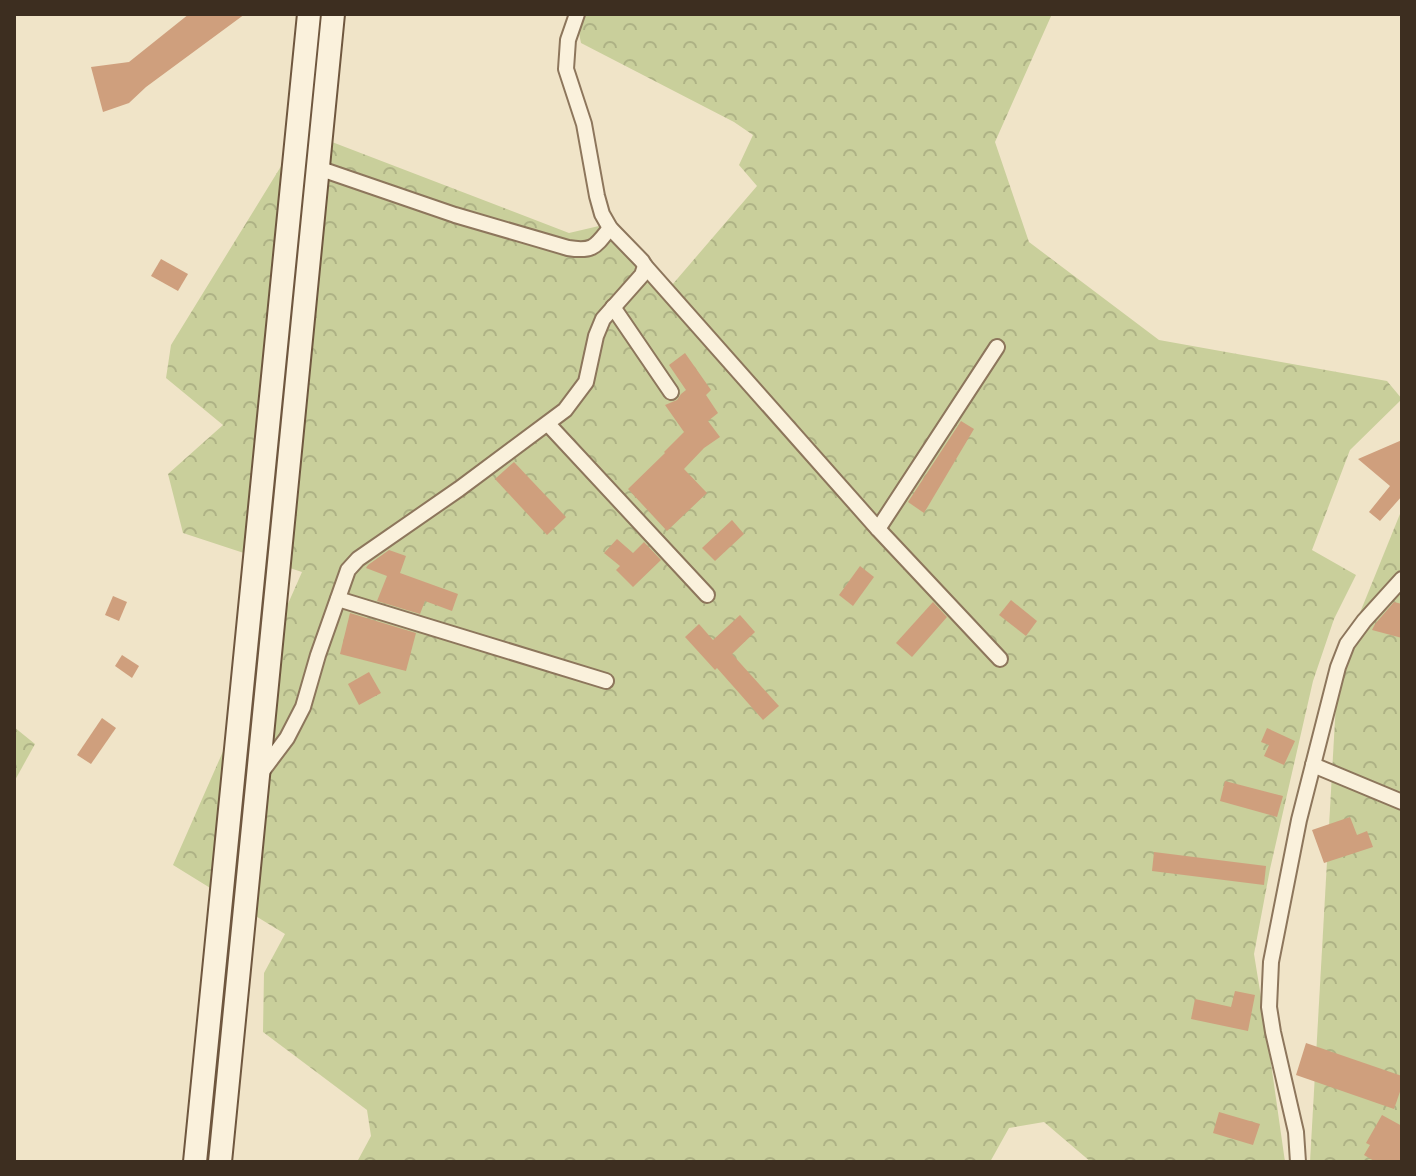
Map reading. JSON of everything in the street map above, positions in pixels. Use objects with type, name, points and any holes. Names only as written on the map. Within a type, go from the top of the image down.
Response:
[{"type":"main road","points":[[195,1162],[309,14]]},
{"type":"main road","points":[[220,1162],[333,14]]},
{"type":"street","points":[[577,14],[568,40],[566,69],[584,124],[597,196],[610,228],[878,529],[1000,659]]},
{"type":"street","points":[[318,168],[455,215],[568,248],[587,251],[610,228]]},
{"type":"street","points":[[258,778],[287,738],[303,707],[348,570],[358,559],[565,410],[586,382],[603,319],[637,283],[645,266]]},
{"type":"street","points":[[613,307],[671,392]]},
{"type":"street","points":[[878,529],[997,347]]},
{"type":"street","points":[[548,424],[707,595]]},
{"type":"street","points":[[1298,1162],[1296,1132],[1274,1043],[1269,1007],[1271,962],[1313,765],[1338,667],[1347,644],[1402,579]]},
{"type":"street","points":[[338,599],[606,681]]},
{"type":"street","points":[[1313,765],[1402,802]]},
{"type":"green space","points":[[583,14],[1052,14],[995,142],[1029,242],[1159,340],[1387,381],[1402,399],[1350,450],[1312,550],[1356,575],[1334,619],[1313,681],[1254,954],[1285,1162],[1091,1162],[1044,1122],[1009,1128],[990,1162],[357,1162],[371,1136],[367,1110],[263,1032],[264,973],[285,934],[173,865],[302,572],[183,533],[168,474],[223,425],[166,378],[171,345],[283,163],[332,142],[569,233],[616,222],[672,285],[757,186],[739,165],[753,135],[734,122],[581,43],[578,28]]},
{"type":"green space","points":[[1402,509],[1402,1162],[1310,1162],[1338,667]]},
{"type":"green space","points":[[14,727],[35,744],[14,782]]},
{"type":"building","points":[[189,14],[245,14],[129,103],[103,112],[91,67],[129,62]]},
{"type":"building","points":[[161,259],[188,274],[178,291],[151,276]]},
{"type":"building","points":[[685,353],[711,390],[706,395],[718,413],[708,421],[720,437],[704,448],[684,469],[707,493],[667,531],[628,489],[684,432],[665,405],[677,400],[686,390],[669,365]]},
{"type":"building","points":[[961,421],[974,429],[924,513],[908,502]]},
{"type":"building","points":[[1402,440],[1402,496],[1380,521],[1369,512],[1390,486],[1358,459]]},
{"type":"building","points":[[514,462],[566,517],[547,535],[495,479]]},
{"type":"building","points":[[732,520],[744,534],[715,561],[702,548]]},
{"type":"building","points":[[617,539],[633,553],[644,542],[661,560],[633,587],[616,570],[620,566],[604,553]]},
{"type":"building","points":[[389,550],[406,556],[400,573],[458,594],[452,611],[425,601],[420,614],[377,601],[387,576],[366,568]]},
{"type":"building","points":[[860,566],[874,577],[853,606],[839,595]]},
{"type":"building","points":[[113,596],[127,602],[119,621],[105,615]]},
{"type":"building","points":[[1011,600],[1037,621],[1026,636],[999,615]]},
{"type":"building","points":[[933,602],[947,617],[912,657],[896,643]]},
{"type":"building","points":[[1394,602],[1402,604],[1402,638],[1372,630]]},
{"type":"building","points":[[350,613],[416,633],[406,671],[340,654]]},
{"type":"building","points":[[740,615],[755,632],[732,654],[779,706],[763,720],[685,637],[699,624],[713,640]]},
{"type":"building","points":[[122,655],[139,666],[132,678],[115,666]]},
{"type":"building","points":[[369,672],[381,693],[359,705],[348,684]]},
{"type":"building","points":[[102,718],[116,728],[91,764],[77,755]]},
{"type":"building","points":[[1267,728],[1295,741],[1284,765],[1264,756],[1269,745],[1261,742]]},
{"type":"building","points":[[1225,781],[1283,796],[1277,817],[1220,801]]},
{"type":"building","points":[[1350,817],[1357,835],[1367,831],[1373,847],[1324,863],[1312,830]]},
{"type":"building","points":[[1154,852],[1266,866],[1264,885],[1152,871]]},
{"type":"building","points":[[1235,991],[1255,995],[1248,1031],[1191,1019],[1195,999],[1231,1007]]},
{"type":"building","points":[[1306,1043],[1402,1076],[1394,1109],[1296,1075]]},
{"type":"building","points":[[1219,1112],[1260,1124],[1253,1145],[1213,1133]]},
{"type":"building","points":[[1382,1115],[1402,1126],[1402,1162],[1376,1162],[1364,1155],[1370,1145],[1366,1143]]}]
